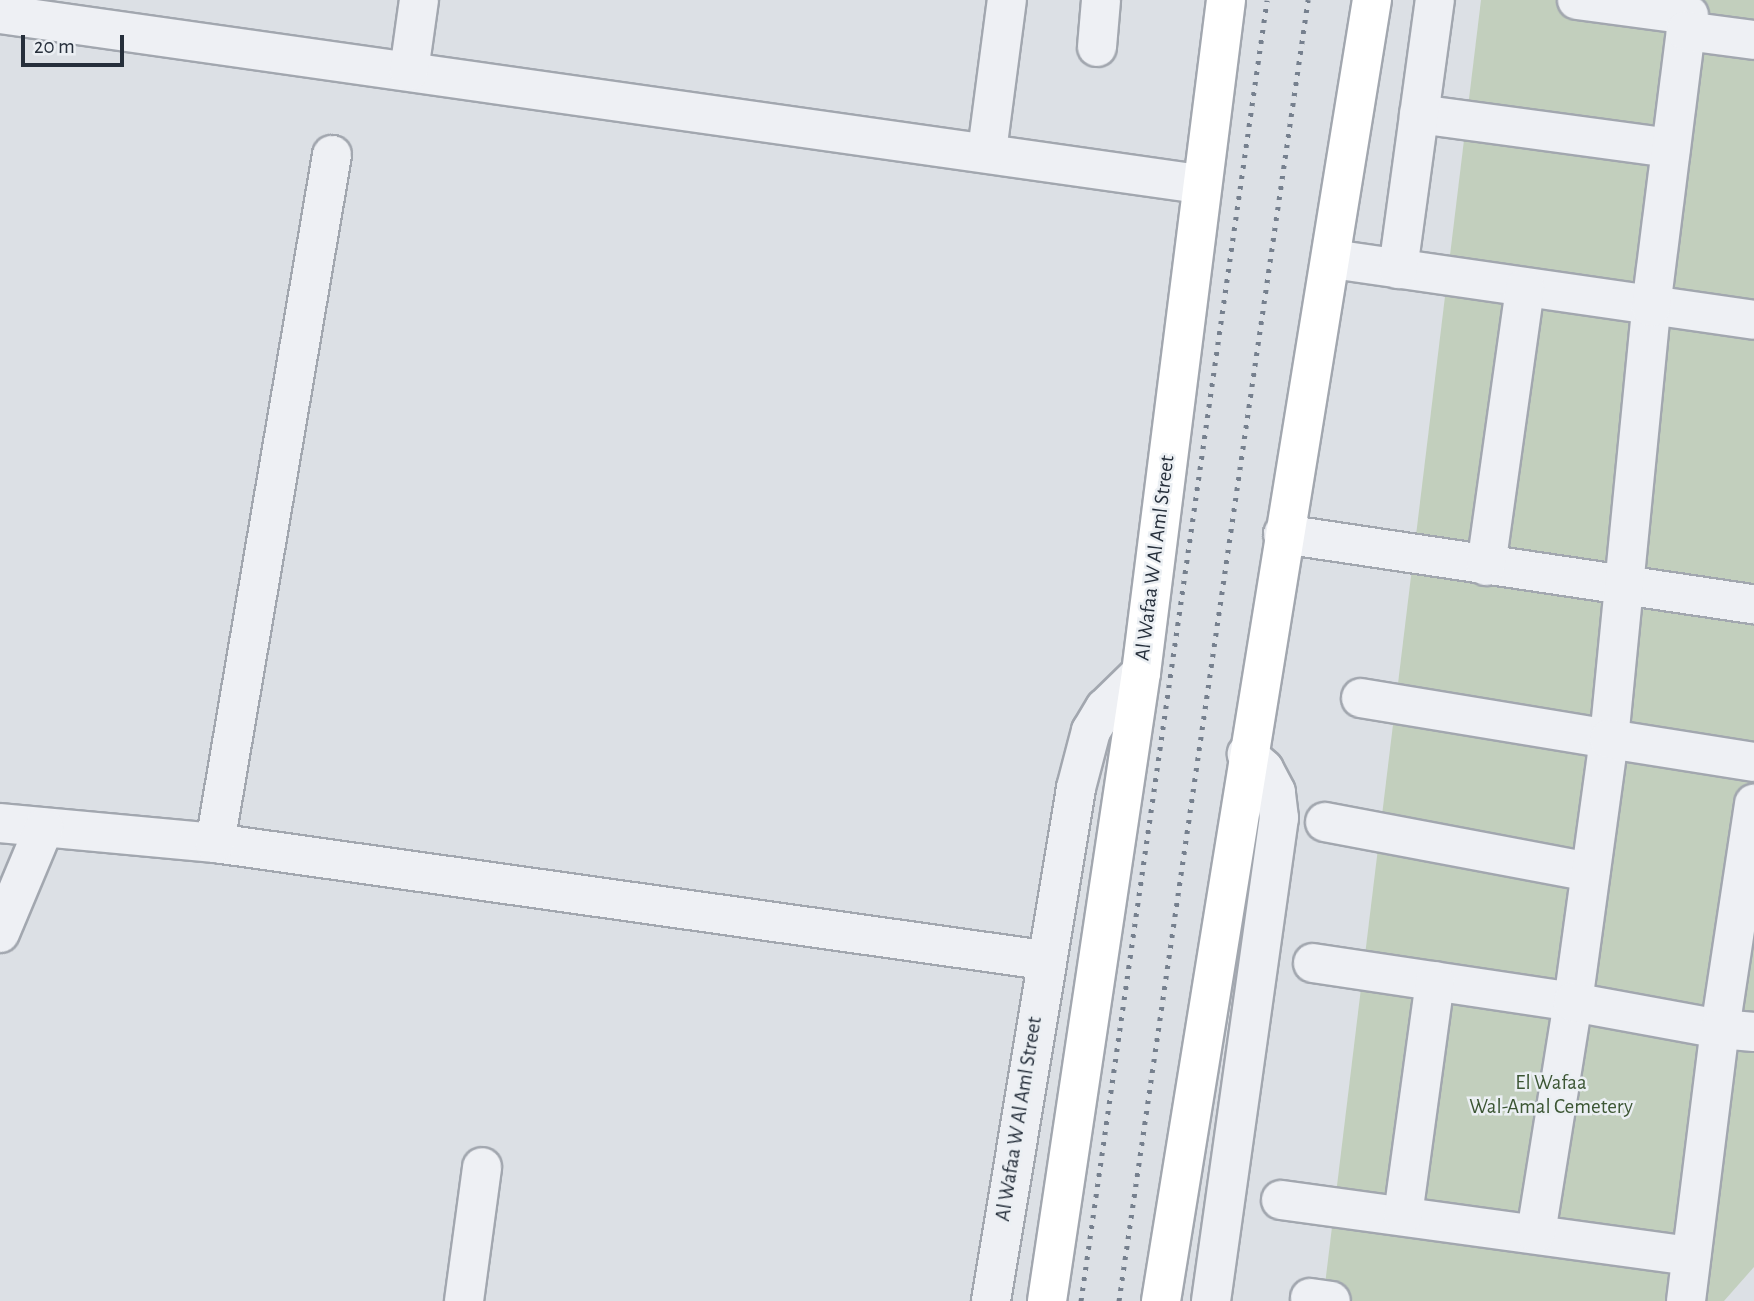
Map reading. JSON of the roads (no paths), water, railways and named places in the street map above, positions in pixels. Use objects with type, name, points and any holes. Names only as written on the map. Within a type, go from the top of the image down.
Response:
[{"type":"main road","name":"Al Wafaa W Al Aml Street","points":[[1141,673],[1199,184],[1226,0]]},
{"type":"main road","points":[[1161,1301],[1283,534],[1332,258],[1372,0]]},
{"type":"main road","points":[[1047,1301],[1141,673]]},
{"type":"street","points":[[410,71],[419,0]]},
{"type":"street","points":[[987,151],[1007,0]]},
{"type":"street","points":[[1097,47],[1101,0]]},
{"type":"street","points":[[1398,270],[1435,0]]},
{"type":"street","points":[[1577,0],[1689,15],[1754,40]]},
{"type":"street","points":[[0,14],[987,151],[1199,184]]},
{"type":"street","points":[[1536,1233],[1573,1002],[1609,738],[1626,588],[1651,307],[1689,15]]},
{"type":"street","points":[[1419,114],[1671,148]]},
{"type":"street","points":[[215,843],[332,155]]},
{"type":"street","points":[[1332,258],[1398,270],[1754,320]]},
{"type":"street","points":[[1486,566],[1525,288]]},
{"type":"street","points":[[1283,534],[1626,588],[1754,604]]},
{"type":"street","name":"Al Wafaa W Al Aml Street","points":[[991,1301],[1043,960],[1091,731],[1105,708],[1141,673]]},
{"type":"street","points":[[1361,698],[1754,762]]},
{"type":"street","points":[[1211,1301],[1279,818],[1276,792],[1264,769],[1248,754]]},
{"type":"street","points":[[1686,1301],[1691,1256],[1737,1030],[1754,804]]},
{"type":"street","points":[[1325,822],[1590,872]]},
{"type":"street","points":[[0,823],[215,843],[1043,960]]},
{"type":"street","points":[[0,933],[44,828]]},
{"type":"street","points":[[1312,963],[1573,1002],[1737,1030]]},
{"type":"street","points":[[1403,1216],[1435,981]]},
{"type":"street","points":[[464,1301],[482,1167]]},
{"type":"street","points":[[1281,1200],[1691,1256]]},
{"type":"railway","points":[[1081,1301],[1267,0]]},
{"type":"railway","points":[[1119,1301],[1308,0]]},
{"type":"park label","name":"El Wafaa Wal-Amal Cemetery","points":[[1551,1095]]}]
